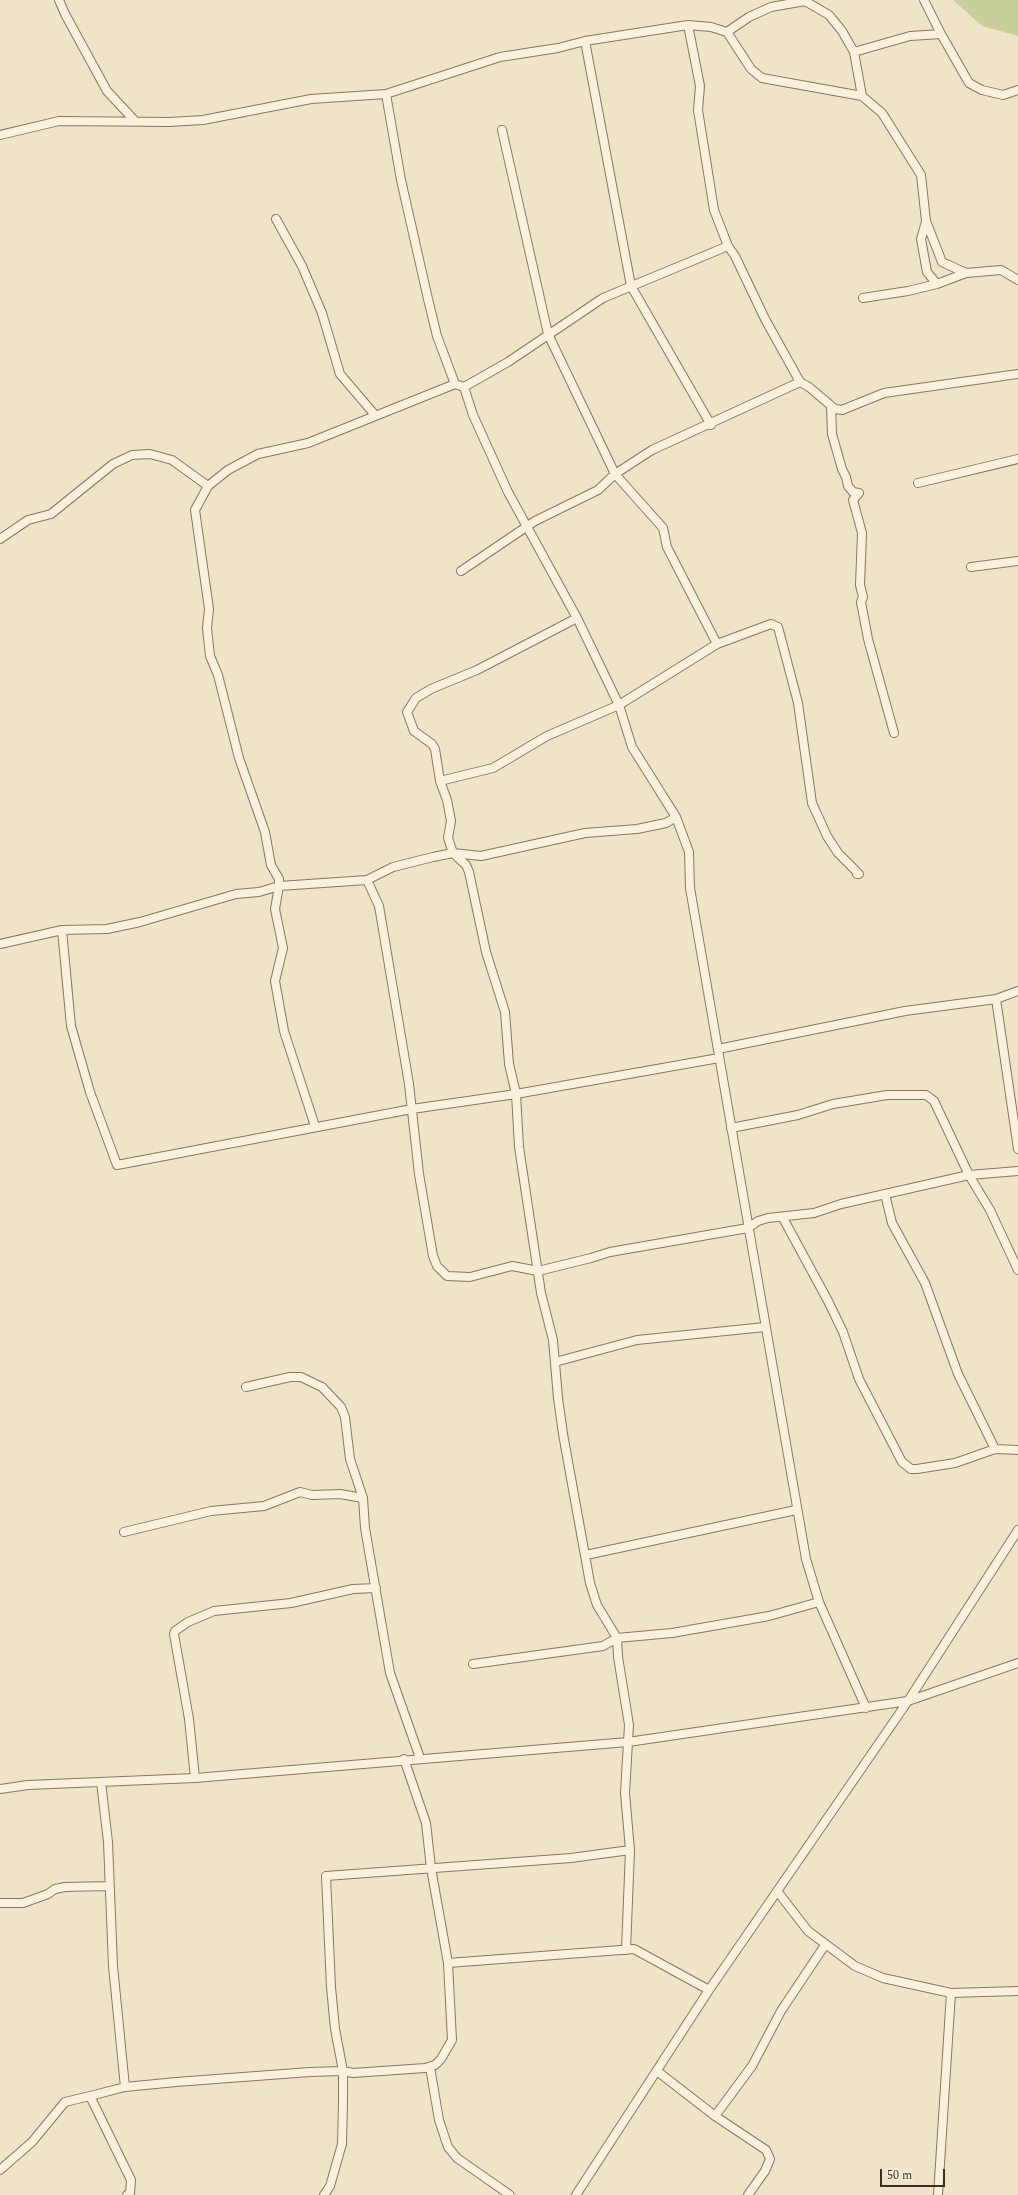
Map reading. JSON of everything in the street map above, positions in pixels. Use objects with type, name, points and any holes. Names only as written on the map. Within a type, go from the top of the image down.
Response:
[{"type":"street","points":[[59,0],[65,14],[107,91],[135,121]]},
{"type":"street","points":[[924,0],[941,34],[969,83],[982,90],[1003,95],[1018,90]]},
{"type":"street","points":[[727,32],[749,17],[771,7],[805,1],[829,15],[842,31],[854,52],[862,96]]},
{"type":"street","points":[[0,135],[59,121],[169,122],[203,120],[311,99],[386,94],[500,57],[585,41],[688,26],[711,27],[727,32],[751,69],[762,78],[862,96],[882,113],[921,175],[926,221],[942,262],[966,273]]},
{"type":"street","points":[[688,26],[700,86],[698,110],[714,210],[728,246],[735,256],[765,319],[800,382],[809,386],[831,407],[842,410],[884,393],[1018,374]]},
{"type":"street","points":[[854,52],[910,36],[941,34]]},
{"type":"street","points":[[585,41],[631,286],[711,425]]},
{"type":"street","points":[[386,94],[400,180],[428,299],[437,336],[455,384]]},
{"type":"street","points":[[502,130],[548,334],[615,474],[663,528],[667,547],[717,644]]},
{"type":"street","points":[[276,219],[302,266],[322,313],[340,374],[375,415]]},
{"type":"street","points":[[926,221],[922,239],[927,272],[937,284]]},
{"type":"street","points":[[315,1126],[284,1031],[276,981],[283,948],[275,909],[279,880],[271,865],[265,832],[238,758],[218,675],[210,656],[207,628],[209,610],[195,510],[208,486],[228,470],[258,454],[308,443],[455,384],[464,387],[508,362],[603,298],[728,246]]},
{"type":"street","points":[[863,298],[908,291],[937,284],[966,273],[1001,270],[1018,280]]},
{"type":"street","points":[[461,571],[528,527],[598,490],[615,474],[652,450],[711,425],[800,382]]},
{"type":"street","points":[[464,387],[473,415],[502,478],[576,618],[619,704],[632,747],[676,817],[689,852],[690,888],[796,1510],[806,1559],[819,1602],[866,1708]]},
{"type":"street","points":[[831,407],[832,434],[842,469],[848,486],[853,492],[859,493],[853,500],[862,533],[860,585],[863,597],[861,602],[868,639],[894,733]]},
{"type":"street","points":[[0,539],[28,520],[51,514],[113,464],[132,455],[150,454],[172,460],[208,486]]},
{"type":"street","points":[[918,482],[1018,459]]},
{"type":"street","points":[[970,567],[1018,561]]},
{"type":"street","points":[[576,618],[477,670],[431,689],[411,703],[407,712],[409,721],[414,731],[432,744],[435,749],[440,781],[447,800],[451,821],[448,838],[453,853],[466,865],[469,872],[486,952],[505,1012],[509,1064],[516,1094],[519,1147],[538,1271],[553,1340],[563,1434],[590,1583],[597,1605],[617,1638],[618,1657],[627,1704],[628,1742],[625,1793],[630,1850],[626,1950]]},
{"type":"street","points":[[440,781],[493,768],[547,736],[619,704],[717,644],[771,624],[778,627],[798,702],[812,803],[827,836],[838,853],[859,874],[857,874]]},
{"type":"street","points":[[0,944],[62,930],[107,929],[140,922],[236,894],[259,892],[279,886],[367,880],[393,867],[453,853],[481,856],[585,833],[636,829],[666,823],[676,817]]},
{"type":"street","points":[[367,880],[379,906],[403,1045],[412,1109],[418,1174],[433,1256],[441,1272],[447,1276],[462,1278],[512,1266],[538,1271],[610,1252],[748,1228],[758,1221],[768,1218],[783,1218],[814,1213],[842,1204],[969,1175],[1018,1171]]},
{"type":"street","points":[[62,930],[71,1026],[90,1092],[117,1165],[315,1126],[412,1109],[516,1094],[719,1058]]},
{"type":"street","points":[[718,1049],[905,1011],[996,998],[1018,991]]},
{"type":"street","points":[[996,998],[1018,1148]]},
{"type":"street","points":[[731,1128],[798,1115],[833,1104],[887,1095],[926,1095],[934,1101],[969,1175],[990,1210],[1018,1270]]},
{"type":"street","points":[[885,1194],[892,1223],[925,1283],[958,1374],[995,1449]]},
{"type":"street","points":[[783,1218],[828,1301],[843,1332],[859,1379],[902,1462],[911,1469],[936,1467],[955,1463],[995,1449],[1018,1450]]},
{"type":"street","points":[[555,1362],[637,1340],[765,1327]]},
{"type":"street","points":[[246,1387],[290,1377],[301,1377],[322,1387],[341,1407],[350,1459],[363,1498],[365,1528],[390,1673],[420,1758]]},
{"type":"street","points":[[124,1532],[211,1511],[264,1506],[300,1492],[312,1495],[340,1494],[363,1498]]},
{"type":"street","points":[[586,1555],[796,1510]]},
{"type":"street","points":[[576,2195],[709,1990],[908,1701],[1014,1540],[1018,1530]]},
{"type":"street","points":[[195,1778],[189,1719],[174,1634],[176,1631],[188,1622],[214,1611],[291,1603],[353,1589],[376,1588]]},
{"type":"street","points":[[473,1664],[603,1646],[617,1638],[672,1633],[769,1616],[819,1602]]},
{"type":"street","points":[[0,1789],[28,1786],[195,1778],[404,1759],[628,1742],[908,1701],[1018,1663]]},
{"type":"street","points":[[0,2170],[32,2142],[65,2102],[125,2087],[310,2072],[343,2071],[353,2073],[430,2067],[435,2065],[441,2059],[452,2040],[448,1962],[431,1868],[426,1824],[404,1759]]},
{"type":"street","points":[[101,1782],[108,1842],[113,1966],[125,2087]]},
{"type":"street","points":[[324,2195],[330,2186],[342,2144],[343,2071],[335,2029],[326,1876],[571,1858],[630,1850]]},
{"type":"street","points":[[0,1904],[23,1902],[48,1894],[54,1889],[65,1887],[109,1886]]},
{"type":"street","points":[[777,1891],[808,1931],[825,1945],[855,1966],[883,1978],[952,1993],[1018,1991]]},
{"type":"street","points":[[715,2116],[752,2066],[780,2011],[825,1945]]},
{"type":"street","points":[[448,1962],[634,1950],[709,1990]]},
{"type":"street","points":[[938,2195],[952,1993]]},
{"type":"street","points":[[430,2067],[439,2120],[448,2147],[457,2158],[510,2195]]},
{"type":"street","points":[[657,2071],[715,2116],[761,2145],[769,2156],[765,2171],[748,2195]]},
{"type":"street","points":[[90,2096],[131,2180],[130,2193],[127,2195]]},
{"type":"green space","points":[[953,0],[1018,0],[1018,36],[982,26]]}]
